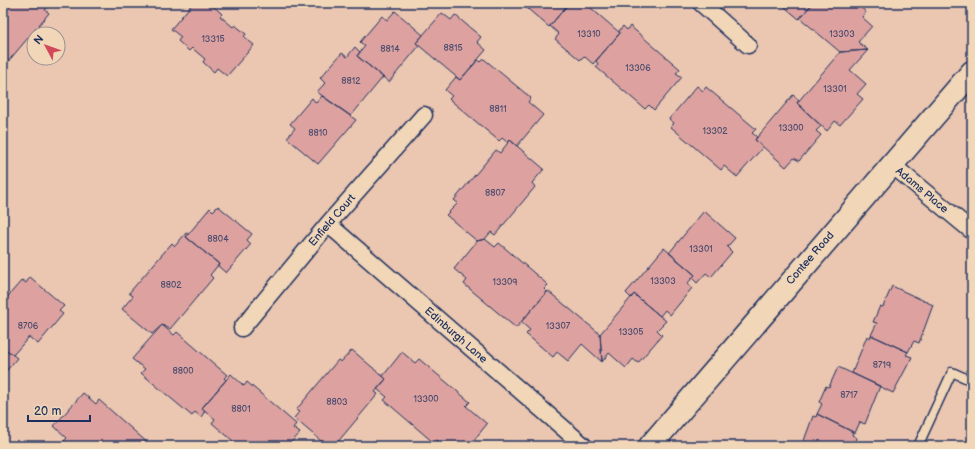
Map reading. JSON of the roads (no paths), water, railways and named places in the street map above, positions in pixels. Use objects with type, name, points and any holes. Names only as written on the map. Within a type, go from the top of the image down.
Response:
[{"type":"street","points":[[701,3],[748,45]]},
{"type":"street","name":"Contee Road","points":[[650,446],[891,164],[972,72]]},
{"type":"street","name":"Enfield Court","points":[[242,328],[328,224],[424,115]]},
{"type":"street","name":"Adams Place","points":[[891,164],[972,231]]},
{"type":"street","name":"Edinburgh Lane","points":[[328,224],[584,446]]},
{"type":"lane","points":[[918,446],[952,372],[972,381]]}]
